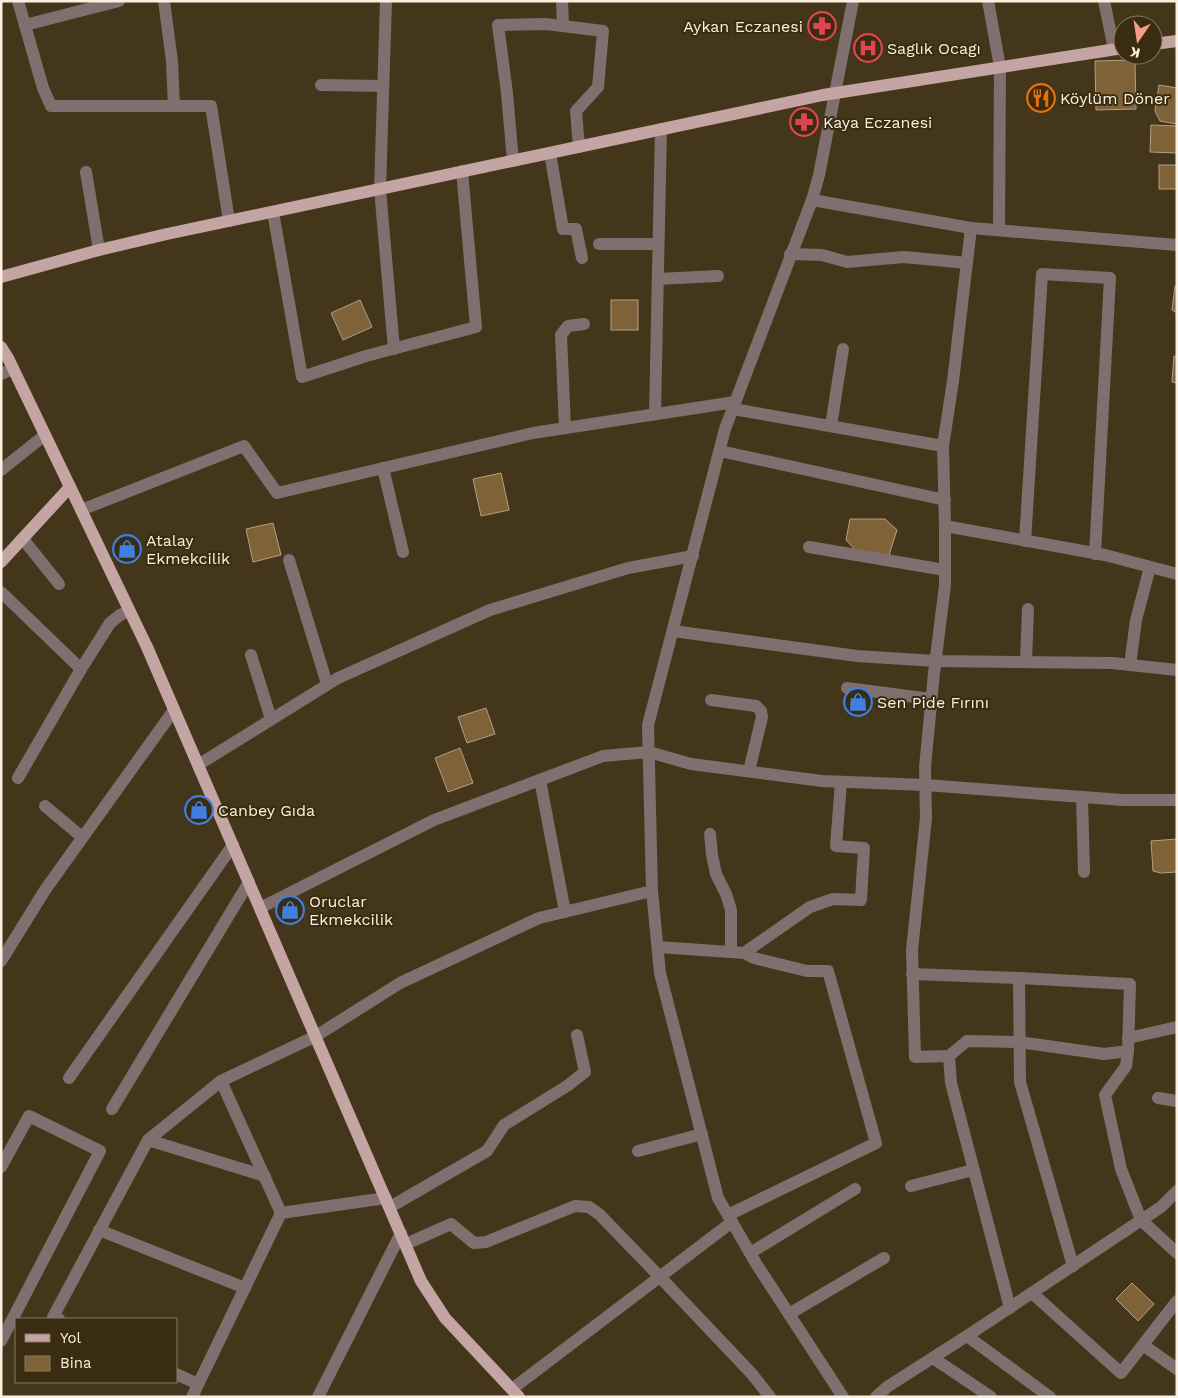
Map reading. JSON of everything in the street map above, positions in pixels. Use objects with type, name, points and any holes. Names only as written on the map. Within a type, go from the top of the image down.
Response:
[{"type":"main road","points":[[1163,43],[1177,41]]},
{"type":"main road","points":[[1,277],[99,250],[229,221],[836,93],[1113,50]]},
{"type":"main road","points":[[1,347],[7,371],[45,435],[174,710],[421,1281],[446,1318],[515,1393]]},
{"type":"main road","points":[[1,562],[70,487]]},
{"type":"street","points":[[18,1],[43,88],[51,106],[211,106],[229,221]]},
{"type":"street","points":[[25,25],[94,4],[119,1]]},
{"type":"street","points":[[164,1],[172,61],[174,106]]},
{"type":"street","points":[[386,1],[380,189],[394,349]]},
{"type":"street","points":[[562,1],[563,26]]},
{"type":"street","points":[[842,1397],[750,1253],[718,1198],[660,973],[652,891],[648,725],[725,429],[812,200],[836,93],[853,1]]},
{"type":"street","points":[[988,1],[1000,67],[1000,230]]},
{"type":"street","points":[[1104,1],[1113,30]]},
{"type":"street","points":[[513,161],[498,25],[546,24],[603,31],[598,87],[576,111],[579,147]]},
{"type":"street","points":[[320,85],[383,86]]},
{"type":"street","points":[[655,414],[661,129]]},
{"type":"street","points":[[550,153],[563,229],[576,229],[582,258]]},
{"type":"street","points":[[273,212],[302,377],[366,356],[476,327],[462,171]]},
{"type":"street","points":[[86,172],[99,250]]},
{"type":"street","points":[[812,200],[971,228],[1177,245]]},
{"type":"street","points":[[971,228],[953,381],[943,446],[945,585],[931,699],[925,767],[926,818],[912,950],[916,1057],[948,1056],[967,1041],[1019,1042],[1104,1054],[1177,1027]]},
{"type":"street","points":[[599,244],[658,244]]},
{"type":"street","points":[[790,254],[822,255],[847,262],[904,258],[967,263]]},
{"type":"street","points":[[1025,541],[1042,274],[1110,278],[1095,554]]},
{"type":"street","points":[[658,279],[718,276]]},
{"type":"street","points":[[565,428],[561,335],[568,326],[584,324]]},
{"type":"street","points":[[831,426],[843,349]]},
{"type":"street","points":[[81,510],[244,446],[277,493],[565,428],[655,414],[734,405],[831,426],[943,446]]},
{"type":"street","points":[[1,470],[45,435]]},
{"type":"street","points":[[720,451],[945,500]]},
{"type":"street","points":[[383,468],[403,552]]},
{"type":"street","points":[[945,526],[1095,554],[1177,574]]},
{"type":"street","points":[[23,539],[59,584]]},
{"type":"street","points":[[810,547],[945,570]]},
{"type":"street","points":[[198,765],[338,678],[490,610],[628,568],[693,556]]},
{"type":"street","points":[[289,560],[327,684]]},
{"type":"street","points":[[1130,665],[1136,620],[1150,567]]},
{"type":"street","points":[[1,592],[81,669]]},
{"type":"street","points":[[1026,661],[1028,609]]},
{"type":"street","points":[[18,778],[110,623],[129,611]]},
{"type":"street","points":[[673,631],[857,656],[935,661],[1112,663],[1177,670]]},
{"type":"street","points":[[252,655],[271,719]]},
{"type":"street","points":[[847,688],[931,699]]},
{"type":"street","points":[[711,700],[756,706],[762,711],[749,771]]},
{"type":"street","points":[[2,960],[45,890],[174,710]]},
{"type":"street","points":[[260,908],[434,820],[603,756],[649,752],[691,764],[822,781],[925,784],[1123,800],[1177,800]]},
{"type":"street","points":[[540,780],[565,912]]},
{"type":"street","points":[[744,952],[810,907],[833,899],[862,900],[864,848],[836,846],[841,782]]},
{"type":"street","points":[[1082,797],[1084,872]]},
{"type":"street","points":[[45,806],[82,837]]},
{"type":"street","points":[[710,834],[716,874],[726,894],[731,910],[731,952]]},
{"type":"street","points":[[69,1078],[233,845]]},
{"type":"street","points":[[112,1109],[249,882]]},
{"type":"street","points":[[56,1318],[53,1317],[148,1140],[222,1081],[316,1036],[400,983],[539,918],[652,891]]},
{"type":"street","points":[[515,1393],[730,1219],[876,1143],[828,971],[807,971],[754,958],[744,952],[658,947]]},
{"type":"street","points":[[912,974],[1130,984],[1126,1066],[1105,1095],[1121,1169],[1141,1220],[1177,1252]]},
{"type":"street","points":[[1019,978],[1020,1082],[1073,1266]]},
{"type":"street","points":[[281,1213],[388,1202],[487,1151],[504,1125],[586,1072],[577,1035]]},
{"type":"street","points":[[948,1056],[951,1083],[1010,1308]]},
{"type":"street","points":[[192,1397],[281,1213],[222,1081]]},
{"type":"street","points":[[1158,1098],[1177,1101]]},
{"type":"street","points":[[1,1167],[28,1116],[100,1151],[1,1341]]},
{"type":"street","points":[[638,1151],[702,1134]]},
{"type":"street","points":[[148,1140],[265,1176]]},
{"type":"street","points":[[911,1186],[973,1170]]},
{"type":"street","points":[[750,1253],[855,1189]]},
{"type":"street","points":[[876,1397],[887,1387],[1010,1308],[1161,1207],[1177,1191]]},
{"type":"street","points":[[318,1397],[404,1239],[451,1224],[474,1243],[486,1242],[575,1206],[588,1207],[598,1214],[752,1374],[770,1397]]},
{"type":"street","points":[[99,1230],[245,1288]]},
{"type":"street","points":[[789,1314],[884,1258]]},
{"type":"street","points":[[1032,1293],[1121,1373],[1177,1301]]},
{"type":"street","points":[[967,1336],[1050,1397]]},
{"type":"street","points":[[1143,1345],[1177,1368]]},
{"type":"street","points":[[933,1358],[991,1397]]},
{"type":"street","points":[[178,1375],[198,1384]]},
{"type":"building","points":[[1095,61],[1113,61],[1113,65],[1135,65],[1136,109],[1096,110]]},
{"type":"building","points":[[1159,85],[1177,88],[1177,124],[1160,121],[1155,111]]},
{"type":"building","points":[[1151,125],[1177,126],[1177,153],[1150,152]]},
{"type":"building","points":[[1159,165],[1177,165],[1177,189],[1159,189]]},
{"type":"building","points":[[1175,286],[1177,286],[1177,313],[1172,310]]},
{"type":"building","points":[[360,300],[372,327],[343,340],[331,313]]},
{"type":"building","points":[[611,300],[638,300],[638,330],[611,330]]},
{"type":"building","points":[[1174,356],[1177,357],[1177,383],[1172,382]]},
{"type":"building","points":[[501,473],[509,510],[481,516],[473,479]]},
{"type":"building","points":[[850,519],[885,519],[897,530],[889,555],[859,554],[846,540]]},
{"type":"building","points":[[273,523],[281,555],[253,562],[246,529]]},
{"type":"building","points":[[486,708],[495,734],[467,743],[458,717]]},
{"type":"building","points":[[460,748],[473,783],[448,792],[435,758]]},
{"type":"building","points":[[1177,839],[1177,872],[1161,873],[1153,871],[1151,841]]},
{"type":"building","points":[[1132,1283],[1154,1304],[1138,1321],[1116,1299]]},
{"type":"place","name":"Aykan Eczanesi","points":[[822,26]]},
{"type":"place","name":"Saglık Ocagı","points":[[868,48]]},
{"type":"place","name":"Köylüm Döner","points":[[1041,98]]},
{"type":"place","name":"Kaya Eczanesi","points":[[804,122]]},
{"type":"place","name":"Atalay Ekmekcilik","points":[[127,549]]},
{"type":"place","name":"Sen Pide Fırını","points":[[858,702]]},
{"type":"place","name":"Canbey Gıda","points":[[199,810]]},
{"type":"place","name":"Oruclar Ekmekcilik","points":[[290,910]]}]
